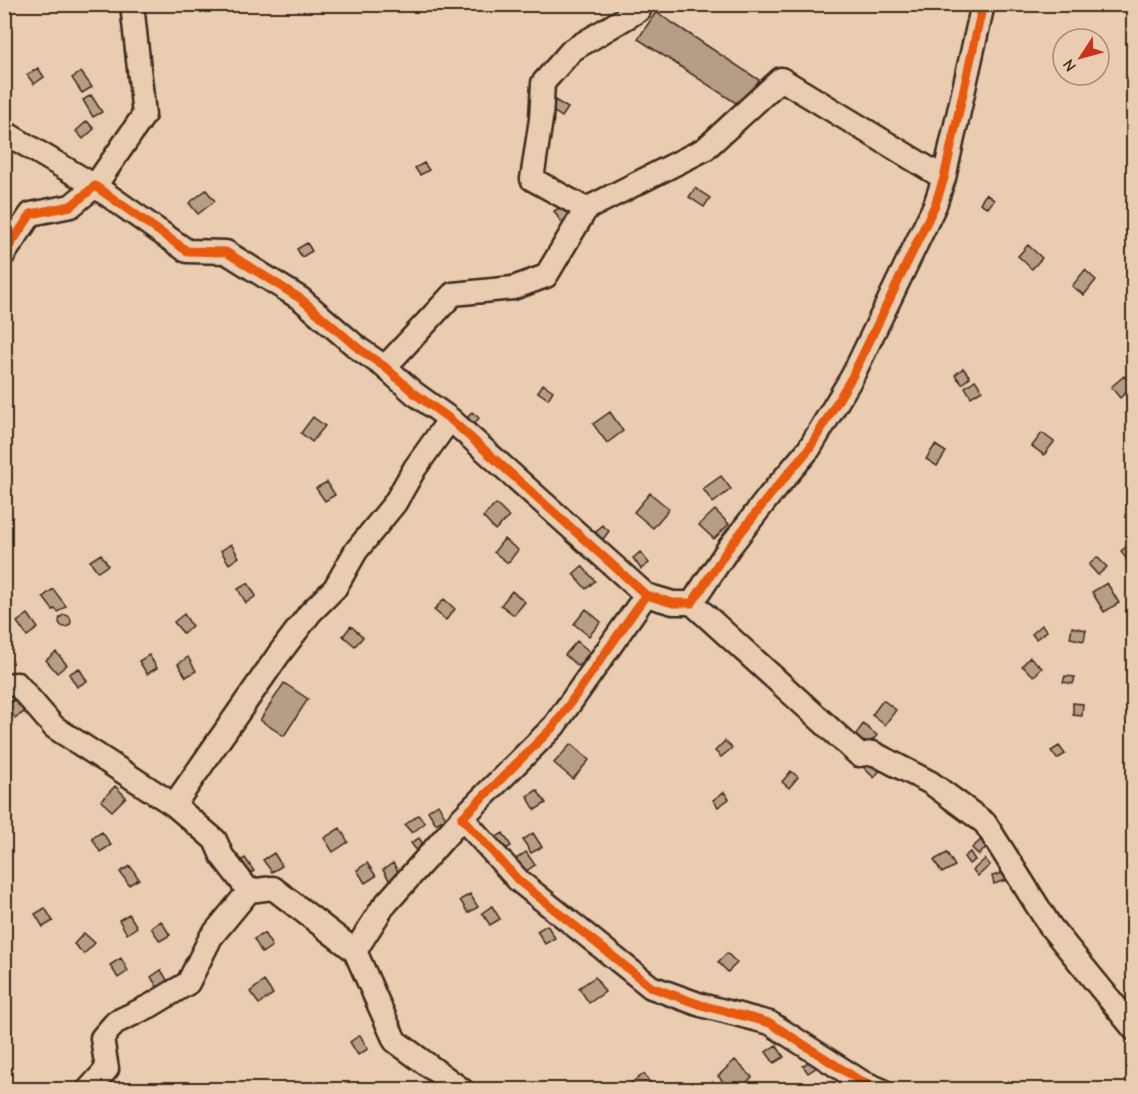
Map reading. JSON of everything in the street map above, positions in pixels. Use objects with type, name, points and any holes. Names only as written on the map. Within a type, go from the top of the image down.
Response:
[{"type":"street","points":[[4,254],[31,214],[71,206],[95,186],[144,115],[132,4]]},
{"type":"street","points":[[586,209],[532,179],[543,83],[572,50],[639,10],[636,4]]},
{"type":"street","points":[[692,603],[728,549],[809,449],[852,377],[935,205],[944,178],[982,4]]},
{"type":"street","points":[[385,367],[453,294],[513,288],[546,276],[586,209],[705,149],[781,79],[944,178]]},
{"type":"street","points":[[4,132],[95,186],[187,251],[226,252],[302,299],[359,349],[450,419],[646,595],[673,603],[692,603],[859,755],[873,753],[931,783],[985,823],[1050,926],[1134,1029]]},
{"type":"street","points":[[174,805],[279,654],[310,613],[334,588],[356,551],[395,503],[415,468],[450,419]]},
{"type":"street","points":[[355,951],[382,907],[462,818],[554,726],[646,595]]},
{"type":"street","points":[[4,685],[17,684],[54,727],[174,805],[215,840],[222,856],[249,891]]},
{"type":"street","points":[[462,818],[519,880],[651,987],[701,1005],[770,1023],[862,1082],[881,1089]]},
{"type":"street","points":[[88,1089],[107,1069],[102,1038],[116,1022],[150,1006],[188,983],[211,937],[249,891],[273,888],[355,951],[395,1041],[462,1089]]},
{"type":"building","points":[[656,12],[759,80],[742,107],[638,39]]},
{"type":"building","points":[[38,68],[44,77],[34,84],[27,75]]},
{"type":"building","points":[[81,72],[92,87],[82,93],[72,78]]},
{"type":"building","points":[[91,95],[102,112],[93,117],[83,100]]},
{"type":"building","points":[[553,99],[568,108],[562,117],[547,107]]},
{"type":"building","points":[[87,121],[94,129],[83,139],[76,131]]},
{"type":"building","points":[[424,163],[429,170],[420,175],[415,168]]},
{"type":"building","points":[[695,188],[710,198],[704,207],[689,197]]},
{"type":"building","points":[[206,190],[215,201],[198,214],[189,203]]},
{"type":"building","points":[[986,194],[994,200],[988,208],[980,203]]},
{"type":"building","points":[[566,204],[573,215],[561,222],[554,211]]},
{"type":"building","points":[[307,243],[312,251],[302,257],[297,249]]},
{"type":"building","points":[[1028,245],[1042,258],[1032,269],[1018,256]]},
{"type":"building","points":[[1085,270],[1096,280],[1084,295],[1072,286]]},
{"type":"building","points":[[963,368],[970,377],[962,384],[955,375]]},
{"type":"building","points":[[1124,376],[1133,386],[1120,398],[1111,387]]},
{"type":"building","points":[[975,380],[982,390],[971,397],[965,387]]},
{"type":"building","points":[[543,384],[553,391],[548,399],[538,392]]},
{"type":"building","points":[[472,412],[479,418],[471,428],[464,422]]},
{"type":"building","points":[[610,412],[623,431],[607,443],[593,424]]},
{"type":"building","points":[[313,417],[325,426],[312,442],[301,433]]},
{"type":"building","points":[[1042,433],[1054,442],[1044,455],[1032,446]]},
{"type":"building","points":[[935,445],[946,452],[937,466],[926,459]]},
{"type":"building","points":[[721,476],[731,489],[713,503],[703,489]]},
{"type":"building","points":[[327,482],[335,495],[325,501],[316,488]]},
{"type":"building","points":[[650,493],[669,509],[653,528],[634,512]]},
{"type":"building","points":[[496,504],[509,517],[495,530],[483,517]]},
{"type":"building","points":[[715,510],[729,524],[714,539],[699,525]]},
{"type":"building","points":[[602,525],[609,531],[601,542],[593,536]]},
{"type":"building","points":[[504,539],[518,550],[508,563],[494,552]]},
{"type":"building","points":[[1134,541],[1134,555],[1127,560],[1121,551]]},
{"type":"building","points":[[231,544],[239,557],[229,564],[221,551]]},
{"type":"building","points":[[640,552],[649,563],[641,569],[633,558]]},
{"type":"building","points":[[101,554],[108,565],[98,572],[90,561]]},
{"type":"building","points":[[1097,557],[1107,567],[1098,575],[1089,565]]},
{"type":"building","points":[[582,566],[595,581],[586,589],[573,574]]},
{"type":"building","points":[[248,583],[256,596],[246,603],[238,589]]},
{"type":"building","points":[[1107,583],[1119,603],[1104,612],[1092,592]]},
{"type":"building","points":[[53,589],[66,606],[58,612],[53,610],[43,597]]},
{"type":"building","points":[[512,591],[525,602],[514,615],[501,605]]},
{"type":"building","points":[[444,599],[455,609],[446,620],[434,610]]},
{"type":"building","points":[[586,609],[601,622],[589,636],[574,624]]},
{"type":"building","points":[[28,614],[38,628],[27,636],[17,622]]},
{"type":"building","points":[[184,614],[192,626],[183,633],[174,622]]},
{"type":"building","points":[[67,615],[71,621],[67,627],[63,627],[59,619]]},
{"type":"building","points":[[1042,625],[1047,631],[1036,639],[1032,634]]},
{"type":"building","points":[[351,626],[363,637],[355,646],[343,636]]},
{"type":"building","points":[[1072,627],[1086,630],[1084,641],[1070,638]]},
{"type":"building","points":[[577,641],[590,652],[578,666],[565,655]]},
{"type":"building","points":[[56,652],[67,665],[57,673],[46,660]]},
{"type":"building","points":[[149,655],[157,668],[147,674],[139,661]]},
{"type":"building","points":[[188,657],[196,671],[186,677],[178,664]]},
{"type":"building","points":[[1030,657],[1042,668],[1034,676],[1022,666]]},
{"type":"building","points":[[79,668],[87,681],[77,687],[69,674]]},
{"type":"building","points":[[1065,676],[1075,677],[1073,684],[1063,682]]},
{"type":"building","points":[[284,683],[308,699],[284,736],[260,720]]},
{"type":"building","points":[[17,698],[26,711],[15,718],[7,704]]},
{"type":"building","points":[[883,700],[896,710],[885,725],[872,715]]},
{"type":"building","points":[[1073,703],[1083,704],[1082,716],[1073,715]]},
{"type":"building","points":[[863,724],[877,735],[865,750],[852,740]]},
{"type":"building","points":[[725,741],[732,748],[721,757],[715,751]]},
{"type":"building","points":[[571,744],[589,760],[573,779],[554,763]]},
{"type":"building","points":[[1059,746],[1065,754],[1057,759],[1051,751]]},
{"type":"building","points":[[873,759],[882,768],[874,778],[864,768]]},
{"type":"building","points":[[791,771],[798,777],[789,788],[782,782]]},
{"type":"building","points":[[115,786],[126,797],[112,811],[101,801]]},
{"type":"building","points":[[537,790],[546,803],[535,810],[527,796]]},
{"type":"building","points":[[724,792],[729,799],[718,807],[713,800]]},
{"type":"building","points":[[438,804],[446,818],[436,824],[428,811]]},
{"type":"building","points":[[418,815],[425,823],[412,833],[405,825]]},
{"type":"building","points":[[340,828],[348,842],[333,852],[324,838]]},
{"type":"building","points":[[102,832],[111,845],[100,852],[92,838]]},
{"type":"building","points":[[503,833],[511,846],[501,852],[493,839]]},
{"type":"building","points":[[533,833],[542,847],[531,853],[523,840]]},
{"type":"building","points":[[984,837],[990,843],[979,855],[972,848]]},
{"type":"building","points":[[419,838],[424,846],[417,851],[411,843]]},
{"type":"building","points":[[526,852],[535,865],[525,872],[516,859]]},
{"type":"building","points":[[970,852],[975,860],[969,864],[964,857]]},
{"type":"building","points":[[274,853],[282,866],[272,872],[263,860]]},
{"type":"building","points":[[947,853],[955,866],[942,873],[934,860]]},
{"type":"building","points":[[245,858],[254,871],[244,877],[235,864]]},
{"type":"building","points":[[985,859],[990,865],[978,876],[973,870]]},
{"type":"building","points":[[367,863],[376,876],[365,883],[357,870]]},
{"type":"building","points":[[393,863],[401,876],[391,883],[383,870]]},
{"type":"building","points":[[130,866],[139,879],[129,885],[120,872]]},
{"type":"building","points":[[1007,872],[1009,879],[994,884],[992,876]]},
{"type":"building","points":[[470,894],[478,907],[468,913],[460,900]]},
{"type":"building","points":[[492,906],[500,919],[490,925],[482,913]]},
{"type":"building","points":[[45,908],[53,921],[43,927],[35,914]]},
{"type":"building","points":[[129,914],[137,927],[127,934],[119,920]]},
{"type":"building","points":[[161,921],[170,935],[160,941],[151,928]]},
{"type":"building","points":[[547,925],[555,938],[545,944],[537,931]]},
{"type":"building","points":[[84,933],[95,943],[84,954],[74,944]]},
{"type":"building","points":[[264,933],[272,946],[262,953],[254,939]]},
{"type":"building","points":[[727,953],[737,963],[728,972],[718,962]]},
{"type":"building","points":[[121,958],[128,971],[118,978],[110,965]]},
{"type":"building","points":[[161,970],[169,983],[159,990],[151,977]]},
{"type":"building","points":[[595,977],[605,992],[589,1003],[579,988]]},
{"type":"building","points":[[264,981],[273,994],[259,1004],[250,992]]},
{"type":"building","points":[[360,1035],[368,1049],[358,1055],[350,1042]]},
{"type":"building","points":[[776,1045],[784,1057],[774,1063],[766,1052]]},
{"type":"building","points":[[812,1059],[817,1067],[808,1073],[803,1066]]},
{"type":"building","points":[[735,1060],[752,1077],[739,1090],[731,1090],[718,1076]]},
{"type":"building","points":[[644,1074],[655,1090],[635,1090],[631,1083]]},
{"type":"cycle path","points":[[4,254],[31,214],[71,206],[95,186],[187,251],[226,252],[301,299],[359,349],[450,419],[646,595],[673,603],[692,603],[728,549],[809,449],[852,377],[935,205],[944,178],[983,4]]},
{"type":"cycle path","points":[[646,595],[554,726],[462,818],[519,881],[651,987],[701,1005],[770,1023],[862,1082],[881,1090]]}]
